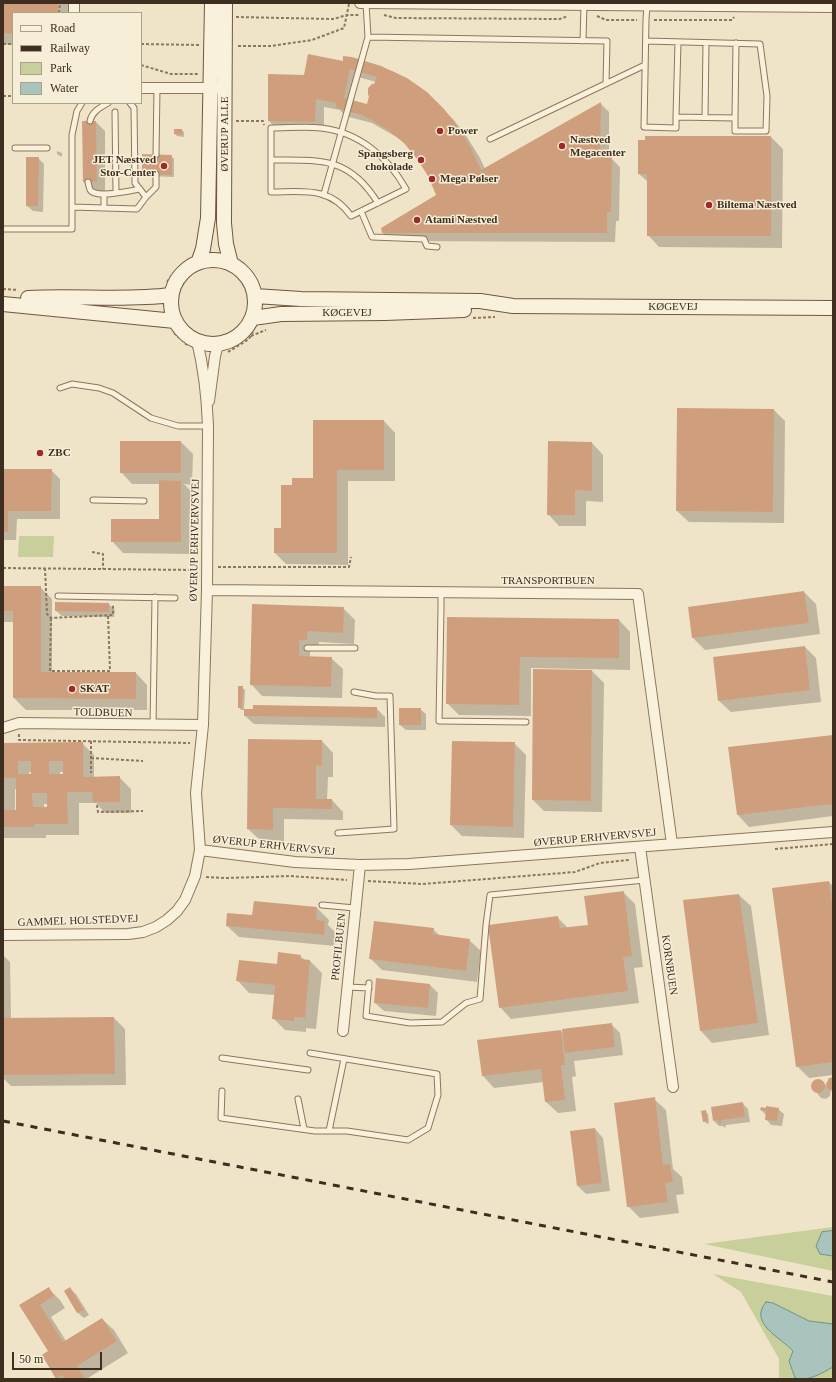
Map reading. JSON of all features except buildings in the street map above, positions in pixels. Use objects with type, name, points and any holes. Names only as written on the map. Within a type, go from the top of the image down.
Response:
[{"type":"street","name":"ØVERUP ALLE","points":[[200,259],[208,218],[212,3]]},
{"type":"street","points":[[360,3],[627,4],[833,7]]},
{"type":"street","name":"ØVERUP ALLE","points":[[225,10],[224,223],[230,260]]},
{"type":"street","points":[[142,88],[225,88]]},
{"type":"street","points":[[200,259],[230,260],[244,274],[260,296],[256,303],[258,317],[236,339],[227,342],[217,349],[207,344],[198,346],[170,320],[3,302],[38,298],[126,299],[167,296],[181,275],[200,259]]},
{"type":"street","points":[[167,296],[171,308],[170,320]]},
{"type":"street","name":"KØGEVEJ","points":[[260,296],[301,299],[480,301],[512,306]]},
{"type":"street","name":"KØGEVEJ","points":[[258,317],[281,314],[476,310],[512,306],[833,308]]},
{"type":"street","name":"ØVERUP ERHVERVSVEJ","points":[[198,346],[202,363],[208,411],[207,590],[203,725],[196,793],[200,850],[295,862],[360,865],[409,864],[833,832]]},
{"type":"street","name":"ØVERUP ERHVERVSVEJ","points":[[208,411],[217,349]]},
{"type":"street","name":"TRANSPORTBUEN","points":[[207,590],[638,594],[672,844]]},
{"type":"street","name":"TOLDBUEN","points":[[3,728],[19,723],[153,726],[203,725]]},
{"type":"street","name":"KORNBUEN","points":[[640,847],[673,1087]]},
{"type":"street","name":"GAMMEL HOLSTEDVEJ","points":[[3,935],[128,934],[143,932],[156,927],[177,911],[185,900],[195,876],[200,850]]},
{"type":"street","name":"PROFILBUEN","points":[[343,1031],[360,865]]},
{"type":"lane","points":[[324,194],[368,37],[366,3]]},
{"type":"lane","points":[[583,41],[584,4]]},
{"type":"lane","points":[[647,5],[644,127],[676,128],[678,42]]},
{"type":"lane","points":[[368,37],[607,41],[606,83]]},
{"type":"lane","points":[[646,41],[706,43],[736,43],[760,44],[767,96],[766,131],[734,131],[736,43]]},
{"type":"lane","points":[[705,117],[706,43]]},
{"type":"lane","points":[[490,139],[645,64]]},
{"type":"lane","points":[[156,155],[157,88]]},
{"type":"lane","points":[[3,229],[72,229],[72,135],[77,111],[81,104]]},
{"type":"lane","points":[[90,121],[91,115],[106,104]]},
{"type":"lane","points":[[131,104],[134,108],[135,183],[146,197]]},
{"type":"lane","points":[[115,112],[116,193]]},
{"type":"lane","points":[[676,117],[735,118]]},
{"type":"lane","points":[[271,128],[320,128],[341,132],[363,142],[382,156],[406,189],[351,216],[339,203],[324,194],[313,192],[271,192],[271,128]]},
{"type":"lane","points":[[15,148],[47,148]]},
{"type":"lane","points":[[271,160],[318,160],[332,163],[359,178],[370,190],[378,203]]},
{"type":"lane","points":[[72,207],[137,209],[156,187],[156,174]]},
{"type":"lane","points":[[88,182],[92,192],[104,194],[140,189]]},
{"type":"lane","points":[[104,194],[104,208]]},
{"type":"lane","points":[[360,211],[372,237],[424,239],[427,246],[437,246]]},
{"type":"lane","points":[[60,388],[72,384],[99,388],[113,393],[151,418],[178,426],[208,426]]},
{"type":"lane","points":[[93,500],[144,501]]},
{"type":"lane","points":[[440,592],[439,720],[526,722]]},
{"type":"lane","points":[[58,596],[175,598]]},
{"type":"lane","points":[[153,726],[155,597]]},
{"type":"lane","points":[[307,648],[355,648]]},
{"type":"lane","points":[[338,832],[394,829],[390,696],[376,696],[354,692]]},
{"type":"lane","points":[[347,986],[369,986],[366,1016],[410,1023],[442,1022],[466,1003],[480,1000],[490,895],[645,880]]},
{"type":"lane","points":[[322,905],[355,908]]},
{"type":"lane","points":[[222,1091],[222,1118],[304,1130],[347,1131],[408,1140],[428,1128],[438,1095],[437,1074],[310,1054]]},
{"type":"lane","points":[[222,1058],[308,1070]]},
{"type":"lane","points":[[329,1131],[344,1059]]},
{"type":"lane","points":[[298,1099],[304,1130]]},
{"type":"path","points":[[237,46],[271,46],[312,40],[344,28],[349,3]]},
{"type":"path","points":[[225,10],[333,19],[347,15],[382,14],[396,18],[560,19],[570,16],[597,16],[606,20],[732,20],[742,6]]},
{"type":"path","points":[[142,44],[199,45]]},
{"type":"path","points":[[142,65],[170,74],[203,74]]},
{"type":"path","points":[[235,121],[262,121],[263,125],[271,128]]},
{"type":"path","points":[[167,296],[169,279],[174,272],[188,261],[200,259]]},
{"type":"path","points":[[230,260],[247,267],[255,278],[260,296]]},
{"type":"path","points":[[217,349],[227,352],[249,339],[258,317]]},
{"type":"path","points":[[170,320],[168,328],[182,342],[198,346]]},
{"type":"path","points":[[92,552],[103,554],[103,569]]},
{"type":"path","points":[[3,568],[207,570],[225,567],[349,567],[350,557]]},
{"type":"path","points":[[44,568],[46,614],[51,618],[113,615],[114,597]]},
{"type":"path","points":[[51,618],[50,671],[110,671],[108,615]]},
{"type":"path","points":[[19,723],[19,740],[202,743]]},
{"type":"path","points":[[91,741],[91,773]]},
{"type":"path","points":[[91,758],[143,761]]},
{"type":"path","points":[[97,805],[98,812],[143,811]]},
{"type":"path","points":[[769,849],[833,844]]},
{"type":"path","points":[[195,876],[226,878],[290,876],[423,884],[560,874],[575,872],[600,863],[642,858]]},
{"type":"green space","points":[[19,536],[54,536],[53,557],[18,557]]},
{"type":"green space","points":[[833,1227],[833,1231],[822,1232],[820,1254],[833,1256],[833,1271],[704,1244]]},
{"type":"green space","points":[[713,1274],[833,1296],[833,1379],[779,1379],[779,1359],[741,1292]]},
{"type":"water","points":[[833,1231],[833,1256],[820,1254],[816,1246],[822,1232]]},
{"type":"water","points":[[766,1302],[773,1303],[809,1321],[833,1324],[833,1367],[810,1378],[795,1378],[789,1361],[793,1351],[774,1335],[763,1323],[761,1310]]},
{"type":"railway","points":[[3,1121],[833,1282]]},
{"type":"place","name":"Power","points":[[440,131]]},
{"type":"place","name":"Næstved Megacenter","points":[[562,146]]},
{"type":"place","name":"Spangsberg chokolade","points":[[421,160]]},
{"type":"place","name":"JET Næstved Stor-Center","points":[[164,166]]},
{"type":"place","name":"Mega Pølser","points":[[432,179]]},
{"type":"place","name":"Biltema Næstved","points":[[709,205]]},
{"type":"place","name":"Atami Næstved","points":[[417,220]]},
{"type":"place","name":"ZBC","points":[[40,453]]},
{"type":"place","name":"SKAT","points":[[72,689]]}]
